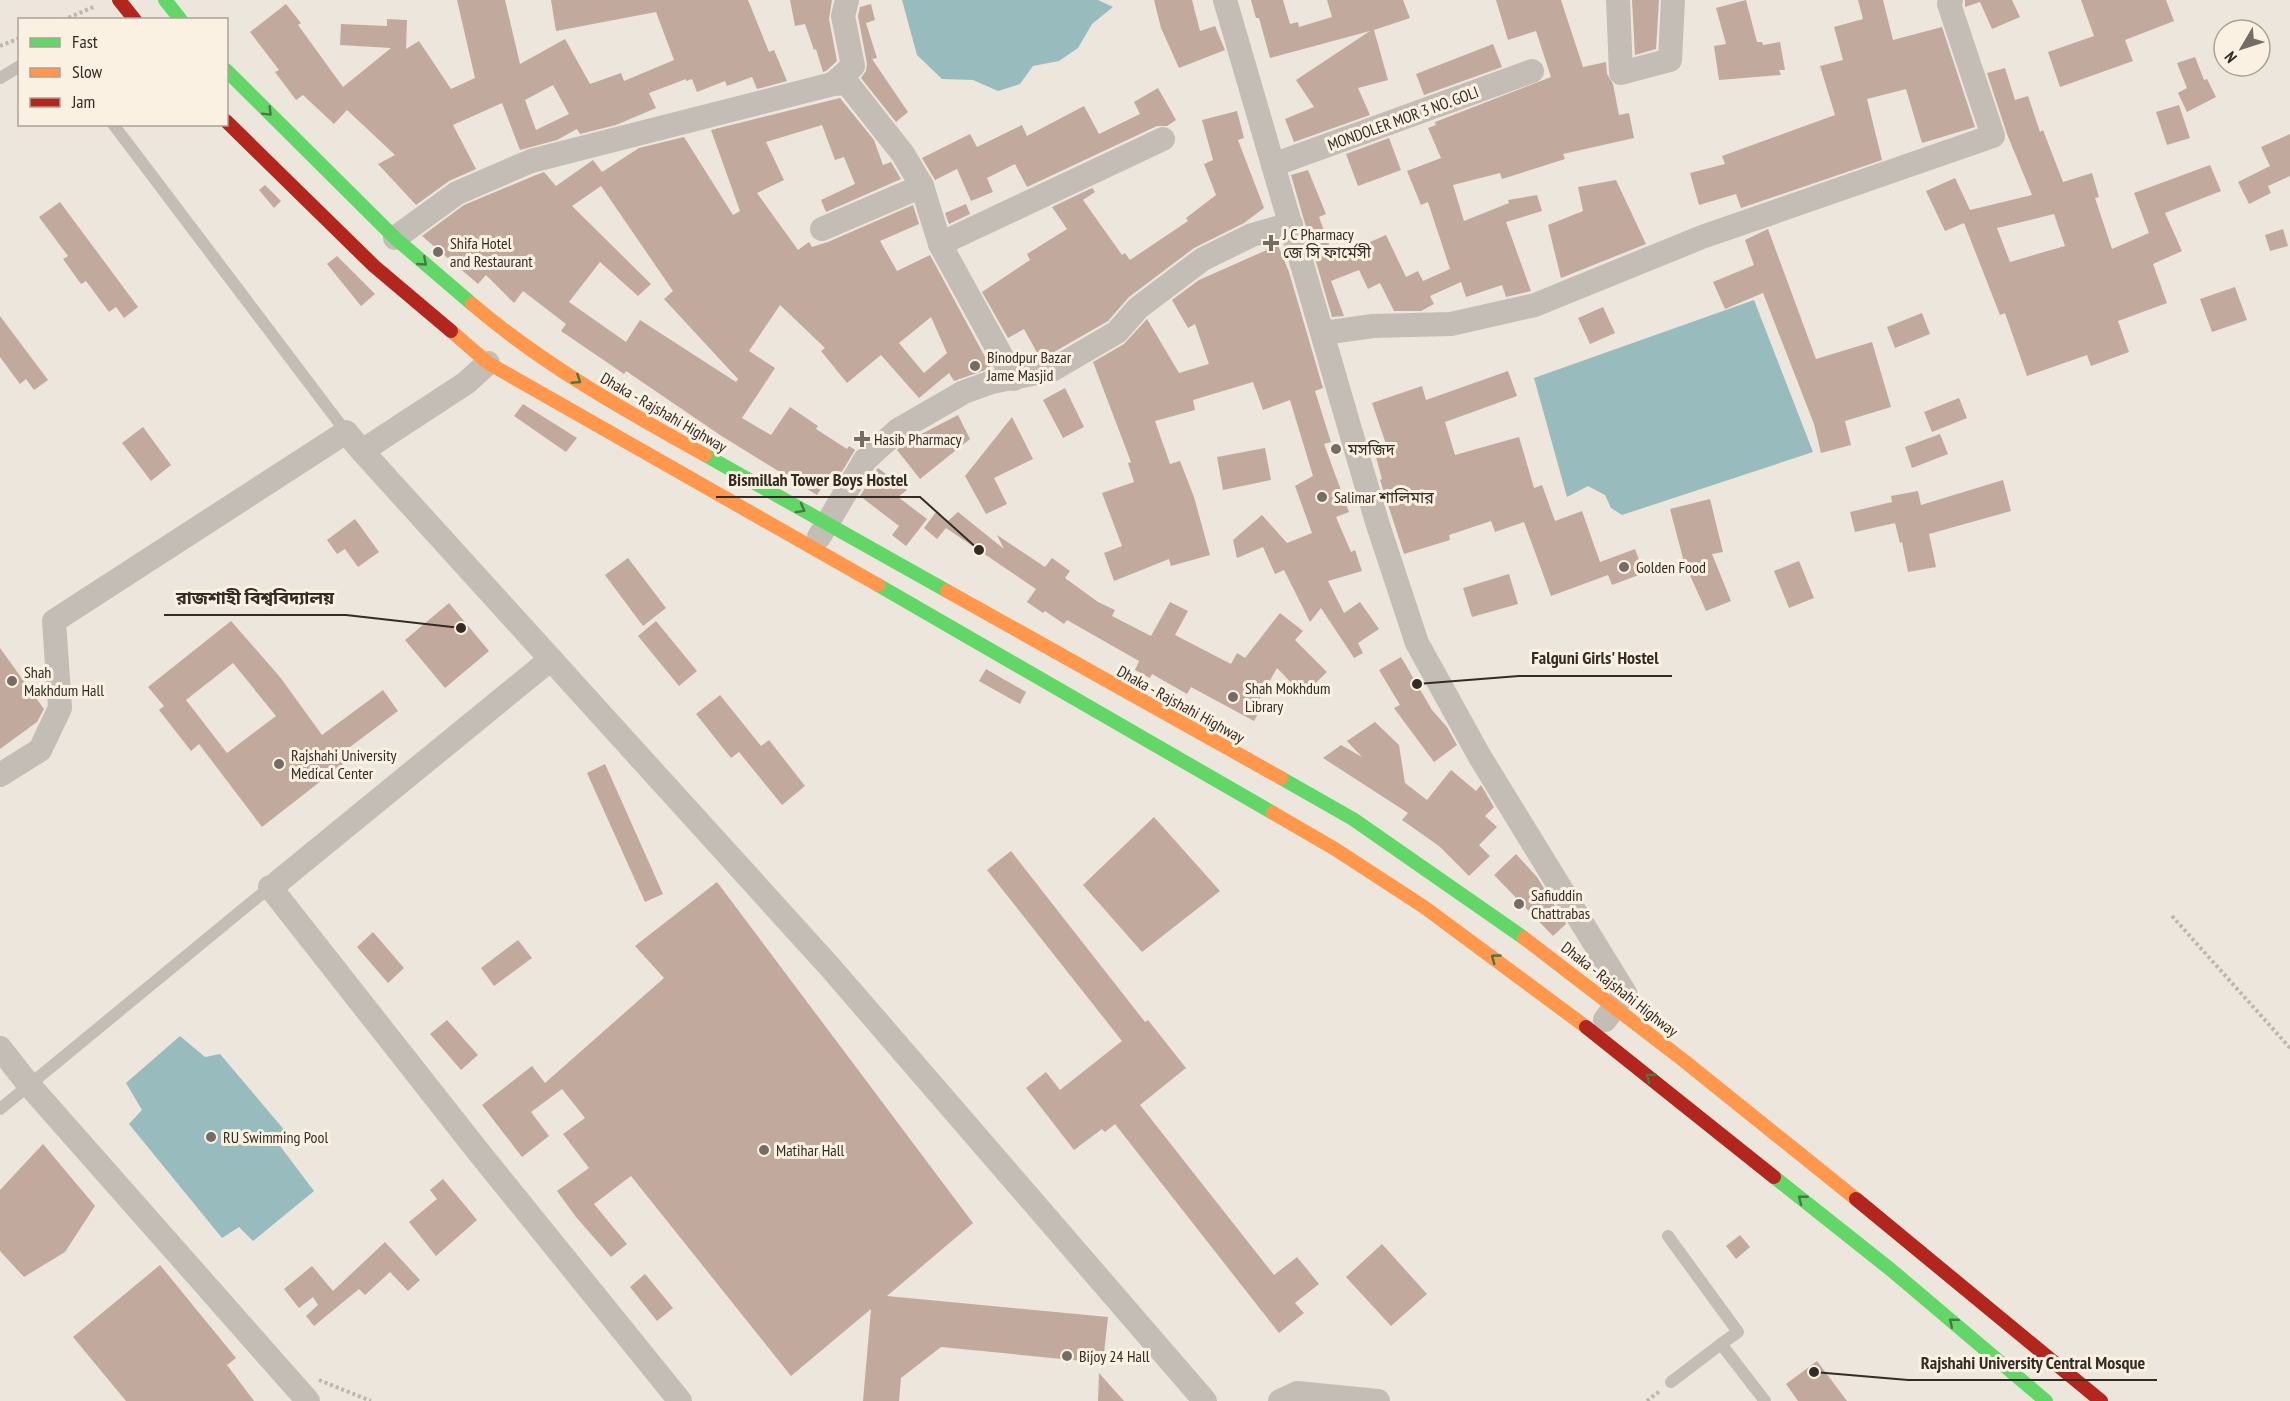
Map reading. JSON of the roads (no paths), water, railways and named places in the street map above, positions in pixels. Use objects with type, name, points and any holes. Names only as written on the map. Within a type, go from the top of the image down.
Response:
[{"type":"highway","points":[[119,0],[133,18]]},
{"type":"highway","points":[[165,0],[179,18]]},
{"type":"highway","name":"Dhaka - Rajshahi Highway","points":[[228,72],[395,238],[508,335],[612,403],[1353,819],[1443,878],[1615,1005],[1911,1241],[2101,1401]]},
{"type":"highway","points":[[228,123],[374,266],[488,363],[813,547],[1335,849],[1425,907],[1595,1034],[1890,1269],[2046,1401]]},
{"type":"street","points":[[832,84],[853,66],[843,16],[847,0]]},
{"type":"street","points":[[1225,0],[1377,522],[1417,643],[1480,757],[1624,993],[1595,1034]]},
{"type":"street","points":[[1618,0],[1621,73],[1670,60],[1672,0]]},
{"type":"street","points":[[1323,333],[1373,326],[1451,324],[1535,305],[1702,237],[1993,136],[1949,4],[1951,0]]},
{"type":"street","name":"MONDOLER MOR 3 NO. GOLI","points":[[1274,165],[1532,70]]},
{"type":"street","points":[[395,238],[457,193],[531,161],[832,84],[847,83],[903,154],[922,186],[940,244],[1014,379]]},
{"type":"street","points":[[940,244],[1162,139]]},
{"type":"street","points":[[822,229],[922,186]]},
{"type":"street","points":[[813,547],[865,460],[898,430],[964,392],[992,382],[1052,370],[1117,332],[1138,308],[1203,259],[1252,235],[1290,224]]},
{"type":"street","points":[[362,451],[466,382],[488,363]]},
{"type":"street","points":[[0,775],[40,750],[60,708],[54,621],[346,432],[830,967],[1205,1401]]},
{"type":"street","points":[[551,659],[274,885],[477,1150],[680,1401]]},
{"type":"street","points":[[0,1047],[29,1085],[308,1401]]},
{"type":"street","points":[[1280,1401],[1298,1393],[1378,1401]]},
{"type":"lane","points":[[0,78],[18,67]]},
{"type":"lane","points":[[115,126],[346,432]]},
{"type":"lane","points":[[0,1109],[274,885]]},
{"type":"lane","points":[[1668,1236],[1738,1332],[1671,1382]]},
{"type":"lane","points":[[1721,1344],[1764,1401]]},
{"type":"water","points":[[902,0],[1098,0],[1113,7],[1092,24],[1078,48],[1059,61],[1033,66],[1020,84],[998,91],[973,80],[942,79],[917,55]]},
{"type":"water","points":[[1754,300],[1813,452],[1622,515],[1611,508],[1605,495],[1588,486],[1567,497],[1534,378]]},
{"type":"water","name":"RU Swimming Pool","points":[[180,1036],[205,1057],[220,1054],[286,1132],[277,1142],[314,1191],[253,1241],[239,1227],[222,1238],[129,1124],[142,1110],[126,1083]]},
{"type":"place","name":"J C Pharmacy জে সি ফার্মেসী","points":[[1271,243]]},
{"type":"place","name":"Shifa Hotel and Restaurant","points":[[438,252]]},
{"type":"place","name":"Binodpur Bazar Jame Masjid","points":[[975,366]]},
{"type":"place","name":"Hasib Pharmacy","points":[[862,439]]},
{"type":"place","name":"মসজিদ","points":[[1336,449]]},
{"type":"place","name":"Salimar শালিমার","points":[[1322,497]]},
{"type":"place","name":"Bismillah Tower Boys Hostel","points":[[979,550]]},
{"type":"place","name":"Golden Food","points":[[1624,567]]},
{"type":"place","name":"রাজশাহী বিশ্ববিদ্যালয়","points":[[461,628]]},
{"type":"place","name":"Shah Makhdum Hall","points":[[12,681]]},
{"type":"place","name":"Falguni Girls' Hostel","points":[[1417,684]]},
{"type":"place","name":"Shah Mokhdum Library","points":[[1233,697]]},
{"type":"place","name":"Rajshahi University Medical Center","points":[[279,764]]},
{"type":"place","name":"Safiuddin Chattrabas","points":[[1519,904]]},
{"type":"place","name":"RU Swimming Pool","points":[[211,1137]]},
{"type":"place","name":"Matihar Hall","points":[[764,1150]]},
{"type":"place","name":"Bijoy 24 Hall","points":[[1067,1356]]},
{"type":"place","name":"Rajshahi University Central Mosque","points":[[1814,1372]]}]
